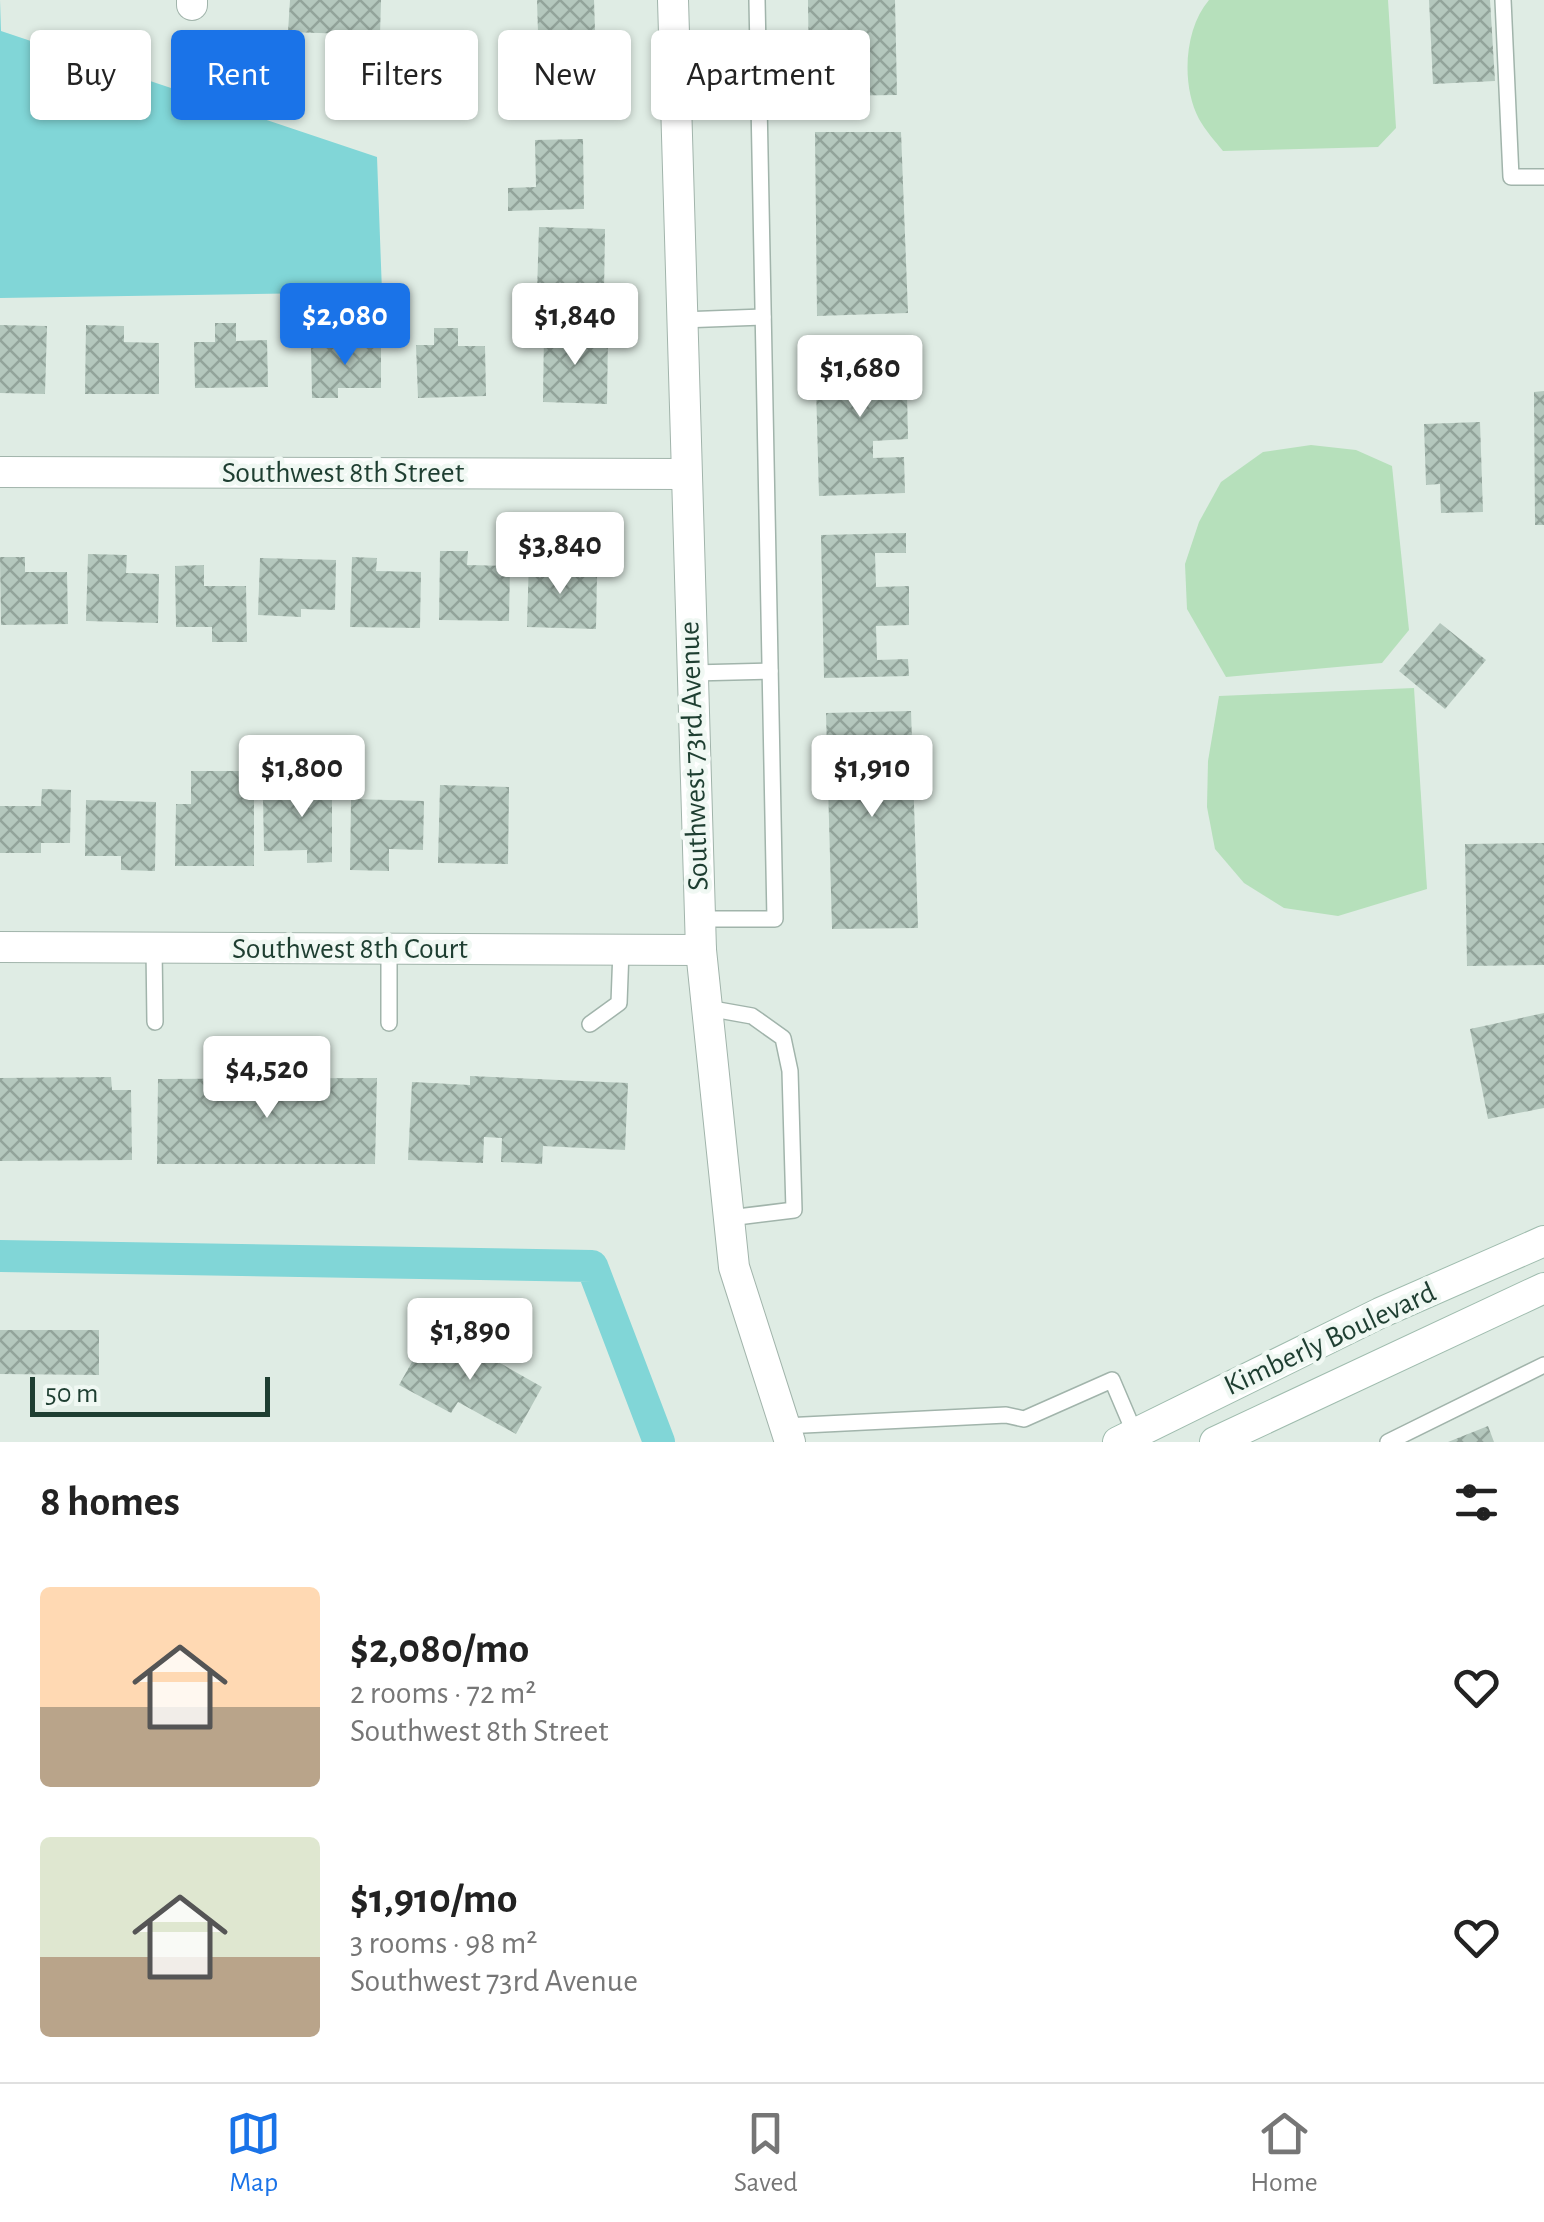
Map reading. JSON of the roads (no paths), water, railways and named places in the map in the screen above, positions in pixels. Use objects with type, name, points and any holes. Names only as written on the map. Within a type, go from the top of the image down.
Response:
[{"type":"street","name":"Southwest 73rd Avenue","points":[[673,0],[674,30]]},
{"type":"street","name":"Southwest 73rd Avenue","points":[[676,120],[700,934],[734,1267],[787,1434]]},
{"type":"street","name":"Southwest 8th Street","points":[[0,472],[686,474]]},
{"type":"street","name":"Southwest 8th Court","points":[[0,948],[621,950],[700,934]]},
{"type":"street","name":"Kimberly Boulevard","points":[[1218,1426],[1380,1313],[1544,1241]]},
{"type":"street","name":"Kimberly Boulevard","points":[[1127,1438],[1218,1426],[1544,1288]]},
{"type":"lane","points":[[757,0],[757,30]]},
{"type":"lane","points":[[1504,0],[1511,177],[1544,177]]},
{"type":"lane","points":[[700,934],[775,919],[759,120]]},
{"type":"lane","points":[[680,320],[763,318]]},
{"type":"lane","points":[[693,673],[770,672]]},
{"type":"lane","points":[[154,948],[154,1022]]},
{"type":"lane","points":[[389,948],[389,1023]]},
{"type":"lane","points":[[590,1024],[618,1004],[621,950]]},
{"type":"lane","points":[[707,1008],[752,1016],[783,1038],[790,1071],[794,1210],[729,1218]]},
{"type":"lane","points":[[1388,1442],[1544,1365]]},
{"type":"lane","points":[[787,1434],[1006,1414],[1024,1419],[1112,1380],[1127,1438]]},
{"type":"water","points":[[0,0],[1,31],[30,41],[30,120],[151,120],[151,81],[171,88],[171,120],[267,120],[377,157],[382,292],[0,298]]},
{"type":"waterway","points":[[0,1256],[592,1266],[659,1442]]}]
